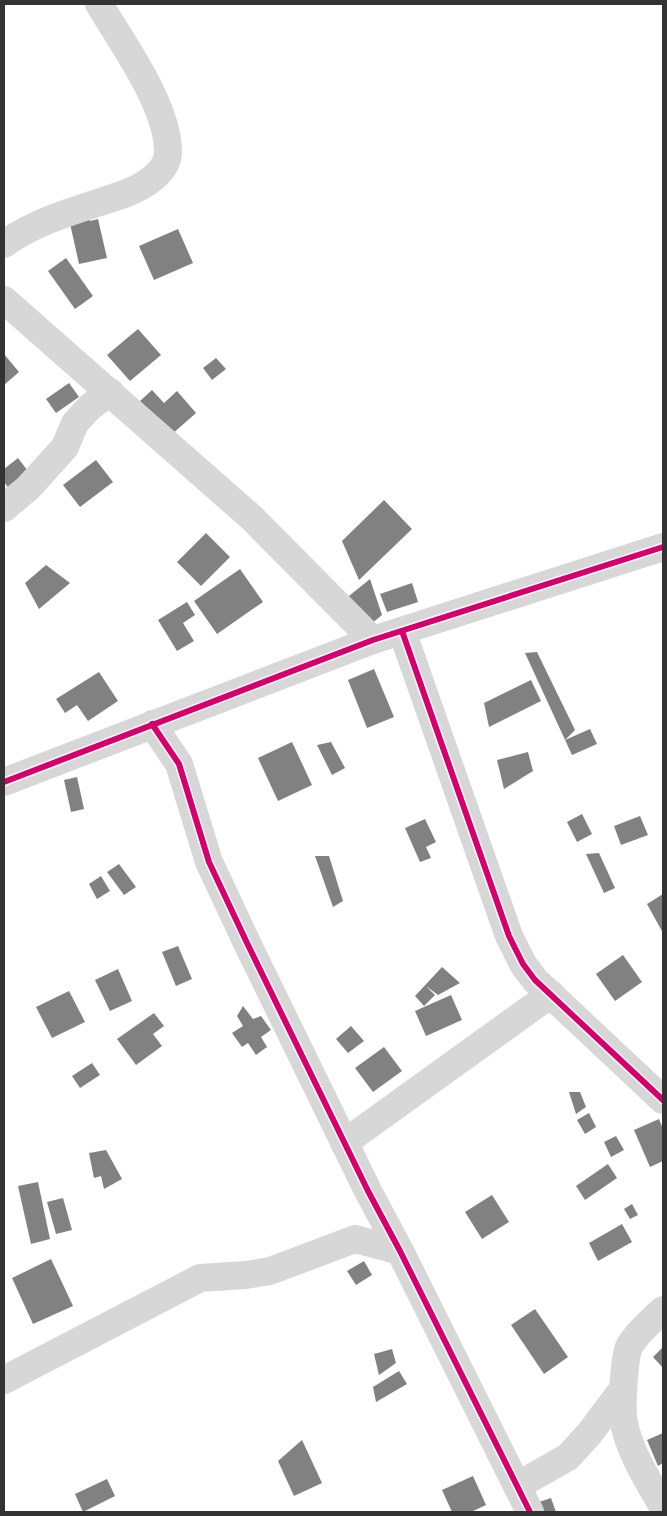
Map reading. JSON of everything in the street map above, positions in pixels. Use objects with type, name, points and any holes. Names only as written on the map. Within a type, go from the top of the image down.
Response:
[{"type":"street","points":[[4,244],[39,224],[129,192],[148,182],[160,171],[168,153],[163,123],[148,86],[99,4]]},
{"type":"street","points":[[4,300],[252,518],[373,640]]},
{"type":"street","points":[[4,508],[42,473],[65,447],[76,423],[90,407],[110,392]]},
{"type":"street","points":[[4,782],[373,640],[663,546]]},
{"type":"street","points":[[402,631],[509,936],[523,964],[535,980],[663,1100]]},
{"type":"street","points":[[152,724],[179,764],[209,862],[344,1143],[530,1512]]},
{"type":"street","points":[[344,1143],[551,994]]},
{"type":"street","points":[[355,1238],[368,1191]]},
{"type":"street","points":[[4,1380],[200,1278],[246,1275],[270,1271],[355,1238],[400,1251]]},
{"type":"street","points":[[663,1310],[629,1347],[623,1389],[623,1423],[638,1463],[663,1507]]},
{"type":"street","points":[[517,1486],[568,1457],[589,1434],[623,1389]]},
{"type":"building","points":[[88,214],[90,221],[98,219],[107,258],[79,264],[69,219]]},
{"type":"building","points":[[178,229],[193,263],[154,280],[139,246]]},
{"type":"building","points":[[66,258],[93,296],[75,309],[48,271]]},
{"type":"building","points":[[138,329],[161,355],[130,381],[107,355]]},
{"type":"building","points":[[4,354],[19,372],[4,385]]},
{"type":"building","points":[[216,358],[226,369],[212,380],[203,368]]},
{"type":"building","points":[[69,383],[79,397],[56,413],[46,399]]},
{"type":"building","points":[[152,390],[164,403],[177,391],[196,413],[171,435],[140,401]]},
{"type":"building","points":[[18,458],[31,475],[11,491],[4,482],[4,469]]},
{"type":"building","points":[[96,460],[113,482],[80,507],[63,485]]},
{"type":"building","points":[[384,500],[412,529],[359,580],[342,541]]},
{"type":"building","points":[[206,533],[230,557],[201,586],[177,562]]},
{"type":"building","points":[[46,565],[70,583],[39,609],[25,583]]},
{"type":"building","points":[[240,569],[263,602],[217,634],[194,601]]},
{"type":"building","points":[[370,579],[382,615],[366,628],[344,600]]},
{"type":"building","points":[[412,583],[418,602],[387,612],[380,594]]},
{"type":"building","points":[[187,602],[195,615],[183,623],[194,641],[177,651],[158,620]]},
{"type":"building","points":[[537,652],[575,730],[565,740],[525,653]]},
{"type":"building","points":[[374,669],[394,717],[367,728],[348,680]]},
{"type":"building","points":[[99,672],[118,701],[88,721],[77,705],[65,713],[56,699]]},
{"type":"building","points":[[531,680],[541,701],[489,727],[484,703]]},
{"type":"building","points":[[590,729],[597,744],[572,755],[565,740]]},
{"type":"building","points":[[292,742],[312,785],[278,801],[258,758]]},
{"type":"building","points":[[331,742],[345,768],[332,775],[317,745]]},
{"type":"building","points":[[528,752],[533,771],[504,789],[497,760]]},
{"type":"building","points":[[77,777],[84,809],[71,812],[64,780]]},
{"type":"building","points":[[582,814],[592,834],[577,842],[567,822]]},
{"type":"building","points":[[640,816],[648,835],[621,845],[614,826]]},
{"type":"building","points":[[425,819],[436,842],[426,847],[431,858],[420,862],[405,828]]},
{"type":"building","points":[[599,853],[615,888],[604,893],[586,854]]},
{"type":"building","points":[[315,856],[329,856],[343,901],[333,907]]},
{"type":"building","points":[[119,864],[136,887],[124,895],[107,872]]},
{"type":"building","points":[[101,876],[110,891],[97,899],[89,884]]},
{"type":"building","points":[[663,894],[663,933],[647,904]]},
{"type":"building","points":[[178,946],[192,979],[176,986],[162,952]]},
{"type":"building","points":[[623,955],[642,982],[615,1001],[596,974]]},
{"type":"building","points":[[442,967],[460,983],[438,995],[426,986],[435,995],[424,1006],[415,996]]},
{"type":"building","points":[[118,969],[132,1001],[110,1011],[95,980]]},
{"type":"building","points":[[69,991],[85,1022],[52,1038],[36,1007]]},
{"type":"building","points":[[451,995],[462,1020],[426,1036],[415,1011]]},
{"type":"building","points":[[243,1006],[253,1019],[261,1016],[271,1030],[261,1037],[267,1047],[256,1055],[248,1043],[242,1047],[232,1033],[243,1026],[237,1016]]},
{"type":"building","points":[[154,1013],[164,1026],[153,1034],[162,1046],[136,1065],[117,1039]]},
{"type":"building","points":[[351,1026],[364,1041],[348,1053],[336,1039]]},
{"type":"building","points":[[384,1047],[402,1071],[373,1092],[355,1068]]},
{"type":"building","points":[[92,1063],[100,1075],[80,1088],[72,1076]]},
{"type":"building","points":[[569,1092],[580,1092],[586,1107],[576,1114]]},
{"type":"building","points":[[589,1113],[596,1127],[585,1134],[577,1120]]},
{"type":"building","points":[[659,1119],[663,1129],[663,1161],[650,1167],[634,1130]]},
{"type":"building","points":[[616,1136],[624,1150],[611,1157],[604,1142]]},
{"type":"building","points":[[106,1150],[122,1179],[104,1189],[101,1176],[94,1178],[89,1153]]},
{"type":"building","points":[[608,1164],[617,1178],[585,1200],[576,1186]]},
{"type":"building","points":[[38,1182],[50,1239],[31,1244],[18,1186]]},
{"type":"building","points":[[492,1195],[509,1222],[482,1239],[465,1212]]},
{"type":"building","points":[[63,1198],[72,1230],[56,1234],[47,1202]]},
{"type":"building","points":[[632,1204],[638,1215],[630,1219],[624,1209]]},
{"type":"building","points":[[622,1224],[632,1242],[598,1261],[589,1243]]},
{"type":"building","points":[[51,1259],[73,1306],[33,1324],[12,1278]]},
{"type":"building","points":[[364,1261],[372,1275],[356,1285],[347,1271]]},
{"type":"building","points":[[535,1309],[568,1357],[544,1374],[511,1325]]},
{"type":"building","points":[[663,1347],[663,1368],[653,1357]]},
{"type":"building","points":[[392,1349],[396,1363],[379,1375],[374,1354]]},
{"type":"building","points":[[399,1371],[407,1384],[376,1402],[373,1387]]},
{"type":"building","points":[[663,1433],[663,1463],[658,1466],[647,1440]]},
{"type":"building","points":[[302,1440],[322,1483],[294,1496],[278,1461]]},
{"type":"building","points":[[473,1476],[486,1505],[471,1512],[452,1512],[442,1490]]},
{"type":"building","points":[[107,1479],[115,1496],[83,1512],[75,1494]]},
{"type":"building","points":[[551,1498],[556,1512],[542,1512],[539,1502]]},
{"type":"cycle path","points":[[4,782],[373,640],[663,547]]},
{"type":"cycle path","points":[[402,631],[509,936],[523,964],[535,980],[663,1100]]},
{"type":"cycle path","points":[[152,724],[179,764],[209,862],[247,943],[368,1191],[400,1251],[530,1512]]}]
